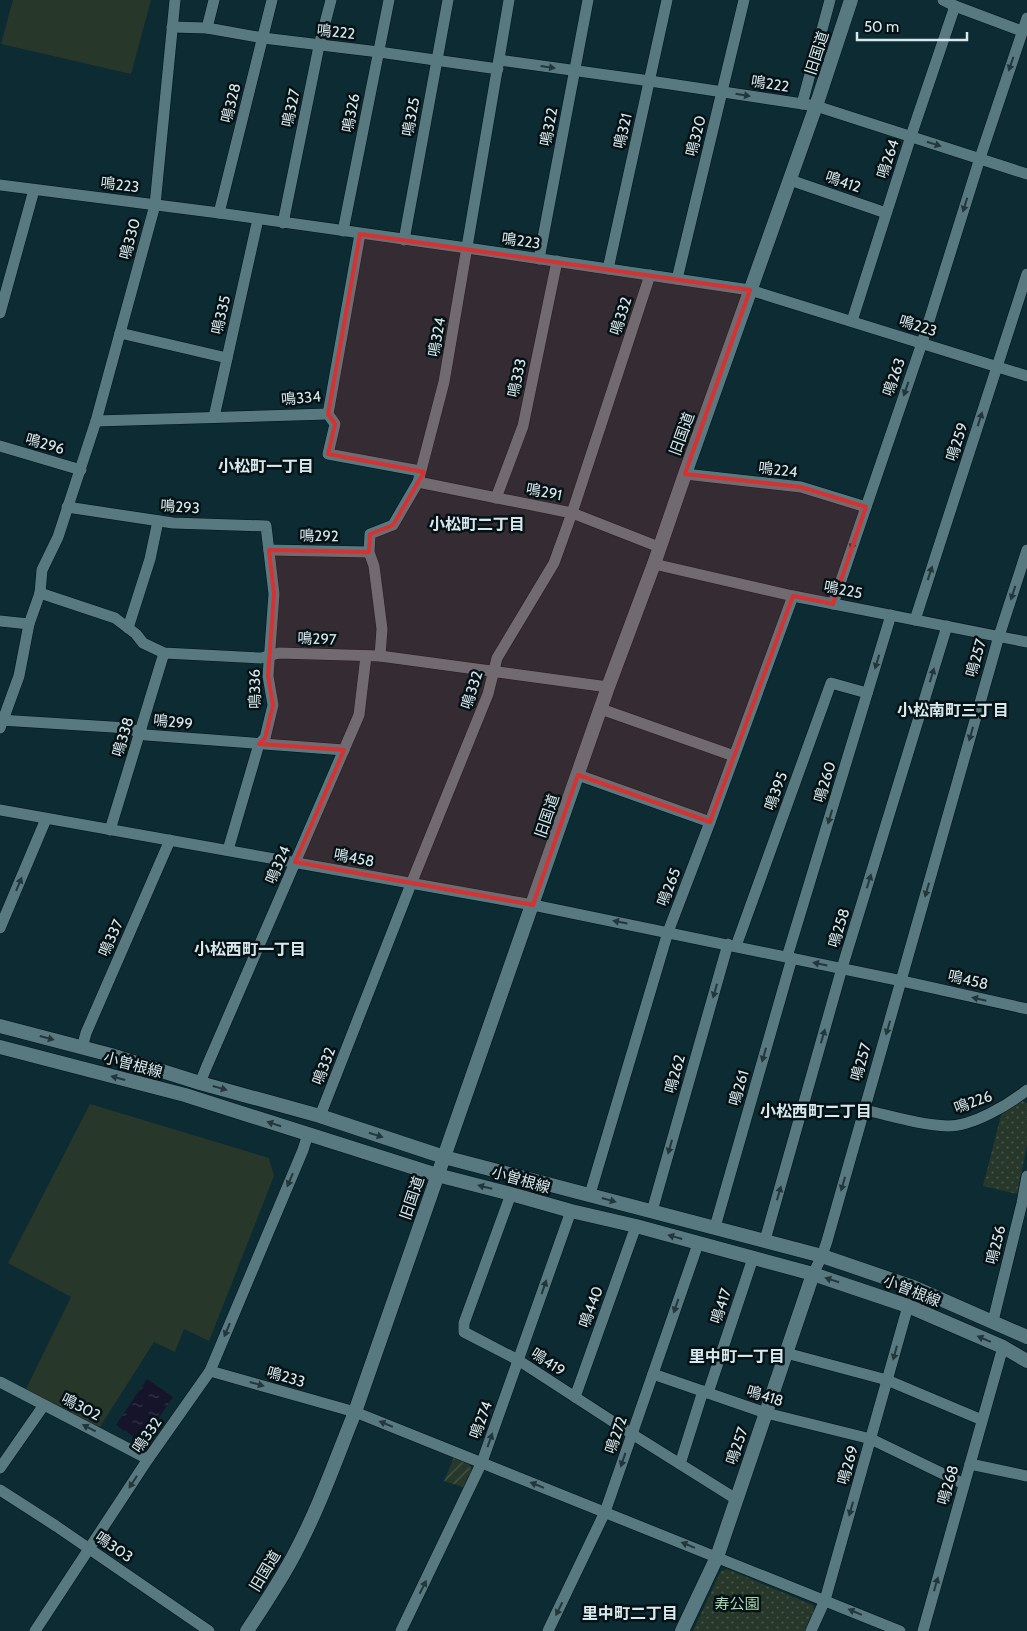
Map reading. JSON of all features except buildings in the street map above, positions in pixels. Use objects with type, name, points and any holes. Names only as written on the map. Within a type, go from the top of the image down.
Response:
[{"type":"street","name":"鳴330","points":[[81,470],[155,205],[175,0]]},
{"type":"street","points":[[206,28],[214,0]]},
{"type":"street","name":"鳴328","points":[[219,213],[272,0]]},
{"type":"street","name":"鳴327","points":[[283,223],[319,46],[331,0]]},
{"type":"street","name":"鳴326","points":[[343,232],[389,0]]},
{"type":"street","name":"鳴325","points":[[404,240],[448,0]]},
{"type":"street","name":"鳴324","points":[[369,552],[370,534],[393,525],[419,476],[444,382],[509,0]]},
{"type":"street","name":"鳴322","points":[[539,259],[588,0]]},
{"type":"street","name":"鳴321","points":[[608,269],[667,0]]},
{"type":"street","name":"鳴320","points":[[677,279],[744,0]]},
{"type":"street","points":[[802,104],[830,0]]},
{"type":"street","name":"旧国道","points":[[247,1631],[277,1584],[304,1535],[322,1496],[355,1412],[608,687],[654,564],[816,106],[851,0]]},
{"type":"street","points":[[943,0],[1022,31]]},
{"type":"street","name":"鳴264","points":[[852,321],[910,136],[955,6]]},
{"type":"street","name":"鳴263","points":[[833,604],[922,343],[980,158],[1027,18]]},
{"type":"street","name":"鳴222","points":[[172,27],[206,28],[319,46],[437,60],[575,70],[816,106],[1027,174]]},
{"type":"street","name":"鳴412","points":[[790,180],[886,213]]},
{"type":"street","name":"鳴223","points":[[0,185],[219,213],[750,290],[1027,376]]},
{"type":"street","points":[[0,313],[34,190]]},
{"type":"street","name":"鳴335","points":[[214,417],[258,219]]},
{"type":"street","name":"鳴334","points":[[96,421],[328,414],[360,234]]},
{"type":"street","name":"鳴333","points":[[496,498],[523,426],[557,261]]},
{"type":"street","name":"鳴259","points":[[915,620],[1027,274]]},
{"type":"street","name":"鳴332","points":[[320,1116],[488,694],[497,658],[554,563],[650,275]]},
{"type":"street","points":[[120,333],[227,358]]},
{"type":"street","name":"鳴291","points":[[328,414],[334,424],[328,454],[419,476],[496,498],[572,513],[659,547]]},
{"type":"street","name":"鳴296","points":[[0,446],[81,470]]},
{"type":"street","points":[[1,723],[19,676],[29,624],[40,593],[42,570],[58,537],[81,470]]},
{"type":"street","name":"鳴224","points":[[685,474],[801,487],[866,507]]},
{"type":"street","name":"鳴293","points":[[67,507],[173,523],[266,526],[269,550]]},
{"type":"street","points":[[128,628],[150,559],[158,521]]},
{"type":"street","name":"鳴292","points":[[269,550],[369,552]]},
{"type":"street","name":"鳴336","points":[[228,850],[258,744],[265,738],[273,705],[268,676],[274,594],[269,550]]},
{"type":"street","name":"鳴257","points":[[682,1631],[716,1557],[813,1274],[822,1256],[999,636],[1027,550]]},
{"type":"street","points":[[369,552],[374,566],[380,609],[382,629],[380,656]]},
{"type":"street","name":"鳴225","points":[[654,564],[793,596],[1027,642]]},
{"type":"street","name":"鳴297","points":[[40,593],[115,618],[136,634],[143,643],[164,653],[261,658],[279,653],[380,656],[608,687]]},
{"type":"street","name":"鳴265","points":[[590,1194],[668,932],[793,596]]},
{"type":"street","name":"鳴260","points":[[789,957],[891,615]]},
{"type":"street","points":[[0,620],[29,624]]},
{"type":"street","name":"鳴258","points":[[765,1240],[842,968],[947,626]]},
{"type":"street","name":"鳴338","points":[[110,830],[164,653]]},
{"type":"street","name":"鳴324","points":[[200,1083],[359,715],[366,656]]},
{"type":"street","name":"鳴395","points":[[732,945],[831,683],[867,693]]},
{"type":"street","points":[[601,709],[734,756]]},
{"type":"street","name":"鳴299","points":[[1,723],[128,728],[146,735],[344,750]]},
{"type":"street","points":[[578,775],[710,822]]},
{"type":"street","points":[[0,810],[110,830]]},
{"type":"street","points":[[0,928],[46,819]]},
{"type":"street","name":"鳴458","points":[[110,830],[533,905],[842,968],[1027,1009]]},
{"type":"street","name":"鳴337","points":[[82,1048],[86,1033],[170,840]]},
{"type":"street","name":"鳴262","points":[[652,1211],[732,945]]},
{"type":"street","name":"鳴261","points":[[715,1227],[789,957]]},
{"type":"street","name":"小曽根線","points":[[0,1026],[320,1116],[444,1157],[822,1256],[913,1287],[1027,1337]]},
{"type":"street","name":"小曽根線","points":[[0,1047],[185,1095],[437,1175],[813,1274],[908,1306],[1003,1347],[1027,1361]]},
{"type":"street","name":"鳴226","points":[[865,1110],[920,1123],[950,1126],[974,1121],[1002,1108],[1027,1090]]},
{"type":"street","name":"鳴332","points":[[35,1631],[148,1459],[210,1371],[308,1134]]},
{"type":"street","name":"鳴256","points":[[992,1321],[1024,1204],[1027,1176]]},
{"type":"street","name":"鳴419","points":[[511,1194],[464,1323],[464,1332],[518,1360],[736,1499]]},
{"type":"street","name":"鳴274","points":[[401,1631],[482,1462],[571,1211]]},
{"type":"street","name":"鳴440","points":[[575,1397],[636,1226]]},
{"type":"street","name":"鳴272","points":[[548,1631],[605,1512],[698,1244]]},
{"type":"street","name":"鳴417","points":[[680,1464],[753,1258]]},
{"type":"street","name":"鳴269","points":[[811,1631],[825,1600],[908,1306]]},
{"type":"street","name":"鳴268","points":[[923,1631],[1003,1347]]},
{"type":"street","points":[[786,1353],[887,1380],[982,1420]]},
{"type":"street","name":"鳴233","points":[[210,1371],[355,1412],[900,1631]]},
{"type":"street","name":"鳴418","points":[[653,1374],[766,1413],[870,1439],[964,1484]]},
{"type":"street","name":"鳴302","points":[[0,1382],[148,1459]]},
{"type":"street","points":[[0,1468],[44,1405]]},
{"type":"street","points":[[970,1464],[1027,1476]]},
{"type":"street","name":"鳴303","points":[[0,1490],[209,1631]]},
{"type":"highlighted area","points":[[360,234],[750,290],[685,474],[801,487],[866,507],[833,604],[793,596],[710,822],[578,775],[533,905],[295,862],[344,750],[259,744],[265,738],[273,705],[268,676],[274,594],[269,550],[369,552],[370,534],[393,525],[424,472],[328,454],[335,424],[328,414]]},
{"type":"green space","points":[[13,0],[151,0],[131,74],[1,44]]},
{"type":"green space","points":[[1023,1101],[1027,1103],[1027,1145],[1017,1194],[983,1186],[1001,1115],[1006,1109]]},
{"type":"green space","points":[[90,1104],[269,1158],[274,1176],[209,1341],[184,1329],[175,1352],[154,1342],[98,1430],[26,1389],[71,1297],[8,1263]]},
{"type":"green space","points":[[454,1457],[469,1464],[472,1470],[463,1487],[444,1481]]},
{"type":"green space","name":"寿公園","points":[[727,1569],[813,1605],[815,1610],[805,1631],[693,1631],[721,1571]]},
{"type":"water","points":[[147,1379],[173,1397],[142,1442],[116,1425]]},
{"type":"district","name":"小松町一丁目","points":[[266,466]]},
{"type":"district","name":"小松町二丁目","points":[[477,524]]},
{"type":"district","name":"小松南町三丁目","points":[[953,710]]},
{"type":"district","name":"小松西町一丁目","points":[[250,949]]},
{"type":"district","name":"小松西町二丁目","points":[[816,1111]]},
{"type":"district","name":"里中町一丁目","points":[[737,1356]]},
{"type":"district","name":"里中町二丁目","points":[[630,1613]]}]
